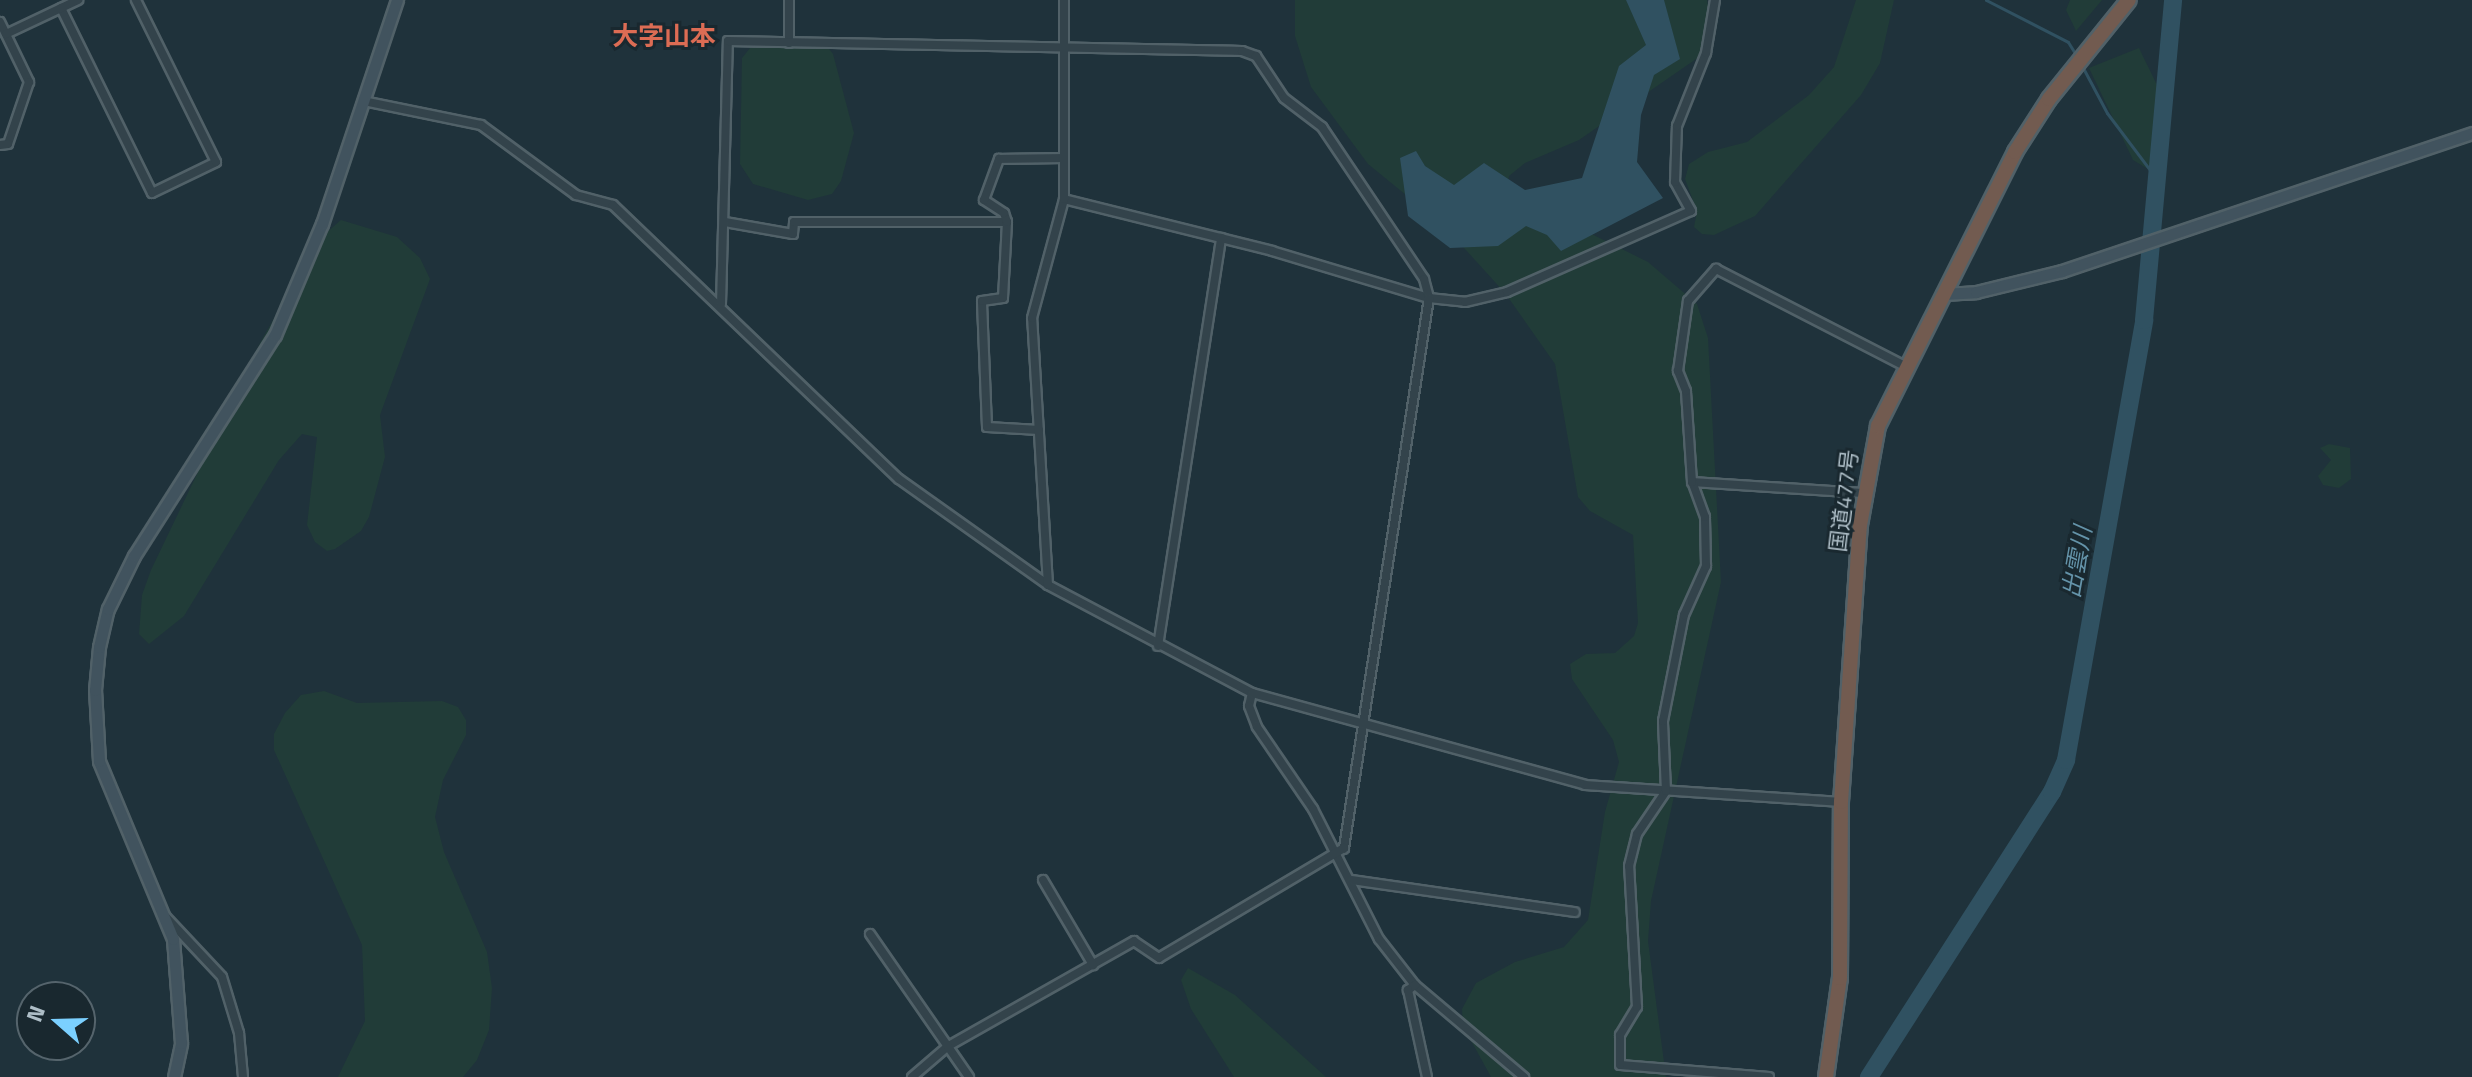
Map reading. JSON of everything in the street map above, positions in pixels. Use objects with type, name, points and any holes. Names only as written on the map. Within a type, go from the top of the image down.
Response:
[{"type":"highway","name":"国道477号","points":[[1826,1077],[1840,978],[1841,802],[1863,493],[1878,426],[1905,366],[2015,152],[2073,68],[2129,0]]},
{"type":"street","points":[[6,34],[78,0]]},
{"type":"street","points":[[61,8],[152,193],[216,162],[136,0]]},
{"type":"street","points":[[174,1077],[180,1021],[173,939],[99,761],[95,690],[108,609],[134,556],[275,335],[322,224],[397,0]]},
{"type":"street","points":[[789,0],[789,43]]},
{"type":"street","points":[[1048,585],[1032,318],[1064,199],[1061,158],[1064,0]]},
{"type":"street","points":[[1064,199],[1221,238],[1429,298],[1465,302],[1507,292],[1691,211],[1675,182],[1677,126],[1706,53],[1715,0]]},
{"type":"street","points":[[0,22],[29,82],[8,144],[0,145]]},
{"type":"street","points":[[721,304],[728,41],[1242,51],[1256,56],[1284,98],[1322,127],[1412,258],[1429,298],[1344,848],[1159,958],[1134,941],[947,1047],[912,1077]]},
{"type":"street","points":[[363,101],[481,125],[576,195],[613,205],[721,304],[899,479],[1048,585],[1158,646],[1252,693],[1585,785],[1841,802]]},
{"type":"street","points":[[1942,294],[2019,282],[2137,246],[2472,133]]},
{"type":"street","points":[[1039,430],[987,427],[982,301],[1003,298],[1007,222],[1004,213],[984,200],[999,159],[1061,158]]},
{"type":"street","points":[[725,222],[793,234],[794,222],[1007,222]]},
{"type":"street","points":[[1158,646],[1221,238]]},
{"type":"street","points":[[1769,1077],[1620,1065],[1620,1035],[1637,1007],[1629,866],[1637,834],[1666,791],[1663,721],[1681,627],[1707,556],[1705,517],[1692,482],[1686,391],[1678,371],[1688,301],[1716,269],[1905,366]]},
{"type":"street","points":[[1692,482],[1863,493]]},
{"type":"street","points":[[1252,693],[1249,706],[1257,727],[1293,774],[1338,853],[1379,939],[1415,985],[1524,1077]]},
{"type":"street","points":[[1043,880],[1093,965]]},
{"type":"street","points":[[1352,880],[1575,912]]},
{"type":"street","points":[[165,915],[222,977],[239,1033],[243,1077]]},
{"type":"street","points":[[870,934],[969,1077]]},
{"type":"street","points":[[1415,985],[1408,990],[1427,1077]]},
{"type":"green space","points":[[1295,0],[1707,0],[1714,36],[1699,57],[1579,140],[1525,163],[1509,176],[1507,192],[1648,262],[1697,304],[1708,338],[1721,582],[1651,901],[1648,941],[1666,1077],[1491,1077],[1463,1026],[1462,1009],[1476,983],[1515,962],[1564,947],[1588,920],[1605,812],[1619,762],[1613,740],[1572,679],[1570,664],[1586,654],[1615,653],[1634,636],[1638,623],[1633,535],[1590,511],[1578,497],[1555,364],[1505,293],[1444,226],[1368,164],[1311,87],[1295,36]]},
{"type":"green space","points":[[1856,0],[1894,0],[1880,63],[1861,95],[1755,216],[1714,235],[1702,234],[1694,227],[1697,211],[1685,179],[1689,164],[1708,152],[1747,142],[1809,95],[1834,67]]},
{"type":"green space","points":[[2070,0],[2102,0],[2076,31],[2066,10]]},
{"type":"green space","points":[[807,38],[826,45],[833,54],[854,133],[841,181],[832,194],[808,200],[753,184],[740,164],[742,58],[750,48]]},
{"type":"green space","points":[[2139,48],[2157,85],[2153,172],[2133,160],[2089,68]]},
{"type":"green space","points":[[341,220],[397,237],[420,258],[430,279],[380,415],[385,457],[369,517],[361,531],[335,549],[327,551],[315,542],[307,525],[317,437],[302,434],[279,460],[184,616],[149,644],[139,634],[142,595],[151,570],[259,345],[318,240]]},
{"type":"green space","points":[[2329,444],[2350,448],[2351,479],[2339,488],[2323,485],[2318,476],[2331,460],[2320,448]]},
{"type":"green space","points":[[324,691],[357,703],[442,701],[458,707],[466,720],[466,735],[443,780],[435,817],[444,852],[487,952],[492,988],[489,1030],[477,1060],[463,1077],[338,1077],[365,1021],[362,945],[274,750],[274,734],[285,713],[301,695]]},
{"type":"green space","points":[[1188,968],[1235,995],[1326,1077],[1234,1077],[1191,1009],[1181,980]]},
{"type":"water","points":[[1626,0],[1664,0],[1680,59],[1654,75],[1641,115],[1637,162],[1663,198],[1561,251],[1547,235],[1526,226],[1498,246],[1450,248],[1408,216],[1400,158],[1416,151],[1425,166],[1454,185],[1484,163],[1525,190],[1582,178],[1619,66],[1646,45]]},
{"type":"waterway","points":[[1986,0],[2068,42],[2076,55]]},
{"type":"waterway","name":"出雲川","points":[[1869,1077],[2052,792],[2066,760],[2144,320],[2173,0]]},
{"type":"waterway","points":[[2082,66],[2107,113],[2159,182]]},
{"type":"district","name":"大字山本","points":[[664,36]]}]
